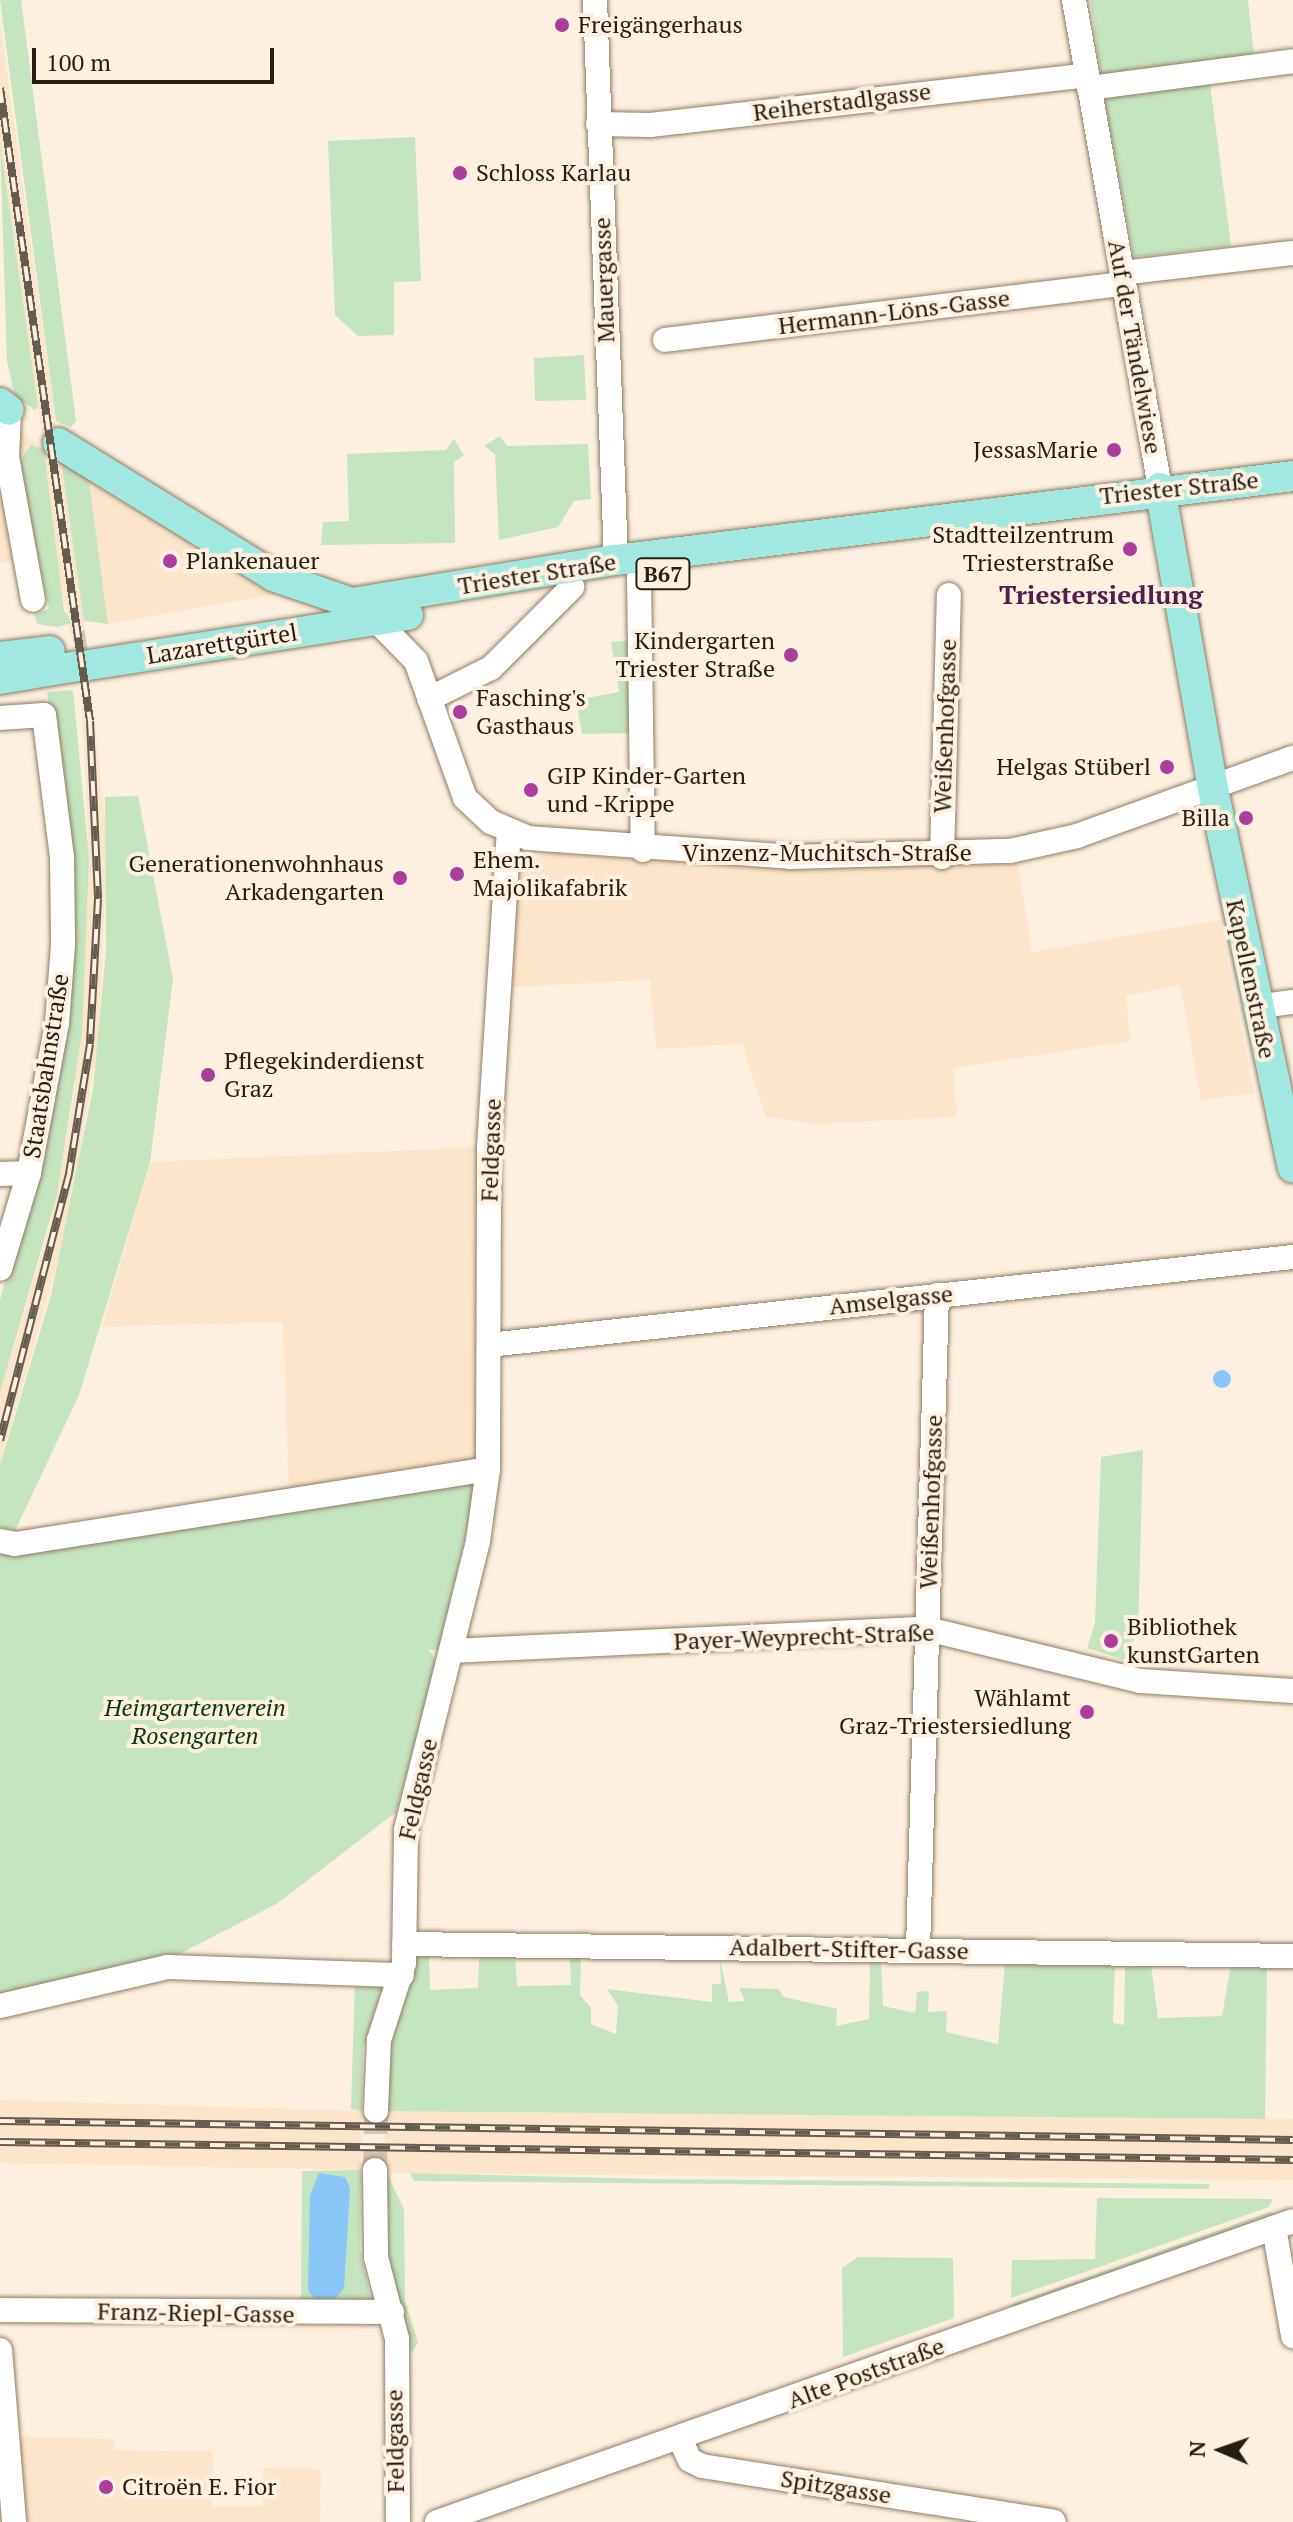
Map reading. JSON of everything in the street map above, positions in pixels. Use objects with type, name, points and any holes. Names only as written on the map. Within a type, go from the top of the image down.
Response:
[{"type":"main road","name":"Triester Straße","points":[[58,443],[273,576],[361,615],[572,587],[623,557]]},
{"type":"main road","name":"Triester Straße","points":[[361,615],[623,557],[1161,498],[1293,476]]},
{"type":"main road","name":"Triester Straße","points":[[1161,498],[1293,492]]},
{"type":"main road","name":"Auf der Tändelwiese","points":[[1161,498],[1213,789]]},
{"type":"main road","name":"Lazarettgürtel","points":[[0,679],[82,656],[361,615]]},
{"type":"main road","name":"Lazarettgürtel","points":[[0,657],[82,656]]},
{"type":"main road","name":"Kapellenstraße","points":[[1213,789],[1256,1007],[1293,1168]]},
{"type":"street","name":"Mauergasse","points":[[595,0],[598,124],[643,850]]},
{"type":"street","name":"Auf der Tändelwiese","points":[[1074,0],[1161,498]]},
{"type":"street","name":"Reiherstadlgasse","points":[[598,124],[650,125],[1293,61]]},
{"type":"street","name":"Hermann-Löns-Gasse","points":[[665,340],[1293,253]]},
{"type":"street","points":[[4,407],[7,457],[33,600]]},
{"type":"street","points":[[429,699],[491,668],[572,587]]},
{"type":"street","name":"Weißenhofgasse","points":[[942,857],[949,595]]},
{"type":"street","points":[[361,615],[407,645],[465,798],[509,832]]},
{"type":"street","name":"Staatsbahnstraße","points":[[0,718],[44,715],[62,857],[63,945],[29,1173],[0,1269]]},
{"type":"street","name":"Vinzenz-Muchitsch-Straße","points":[[509,832],[643,850],[942,857],[1077,836],[1293,758]]},
{"type":"street","name":"Feldgasse","points":[[376,2111],[381,2030],[402,1975],[406,1830],[452,1651],[488,1469],[489,1147],[509,832]]},
{"type":"street","points":[[1256,1007],[1293,1002]]},
{"type":"street","points":[[0,1174],[29,1173]]},
{"type":"street","name":"Amselgasse","points":[[489,1345],[1293,1257]]},
{"type":"street","name":"Weißenhofgasse","points":[[918,1949],[937,1295]]},
{"type":"street","points":[[0,1541],[15,1544],[488,1469]]},
{"type":"street","name":"Payer-Weyprecht-Straße","points":[[452,1651],[927,1629],[1141,1681],[1293,1691]]},
{"type":"street","name":"Adalbert-Stifter-Gasse","points":[[404,1944],[1293,1956]]},
{"type":"street","points":[[0,2006],[168,1967],[402,1975]]},
{"type":"street","name":"Feldgasse","points":[[375,2170],[374,2246],[392,2312],[398,2522]]},
{"type":"street","points":[[1283,2224],[1293,2336]]},
{"type":"street","name":"Alte Poststraße","points":[[437,2522],[680,2439],[1283,2224]]},
{"type":"street","name":"Franz-Riepl-Gasse","points":[[0,2310],[392,2312]]},
{"type":"street","points":[[0,2350],[14,2522]]},
{"type":"street","name":"Spitzgasse","points":[[680,2439],[690,2460],[702,2466],[982,2516],[1054,2522]]},
{"type":"shaded area","points":[[0,21],[60,453],[282,593],[108,624],[84,621],[107,838],[99,1039],[67,1229],[0,1466],[0,1392],[50,1225],[74,1098],[89,858],[81,689],[56,558],[0,563],[0,406],[1,416],[44,450],[0,142]]},
{"type":"shaded area","points":[[549,853],[771,868],[1018,864],[1032,952],[1220,920],[1254,1093],[1201,1100],[1180,985],[1126,996],[1130,1041],[953,1068],[957,1117],[817,1124],[766,1117],[742,1044],[656,1049],[650,980],[511,987],[517,865]]},
{"type":"shaded area","points":[[478,1147],[478,1461],[289,1497],[283,1322],[102,1327],[150,1162]]},
{"type":"shaded area","points":[[0,2100],[362,2111],[361,2170],[0,2163]]},
{"type":"shaded area","points":[[385,2111],[1293,2119],[1293,2180],[394,2173],[385,2170]]},
{"type":"shaded area","name":"Citroën E. Fior","points":[[0,2436],[114,2439],[114,2450],[213,2451],[212,2506],[262,2506],[263,2468],[321,2469],[320,2522],[0,2522]]},
{"type":"green space","points":[[0,0],[21,0],[76,421],[71,427],[56,421]]},
{"type":"green space","points":[[1090,0],[1248,0],[1254,57],[1101,75]]},
{"type":"green space","points":[[1210,83],[1231,246],[1134,257],[1104,97]]},
{"type":"green space","points":[[415,137],[421,281],[394,282],[394,335],[358,336],[335,315],[328,141]]},
{"type":"green space","points":[[0,142],[38,407],[35,410],[15,396],[7,361]]},
{"type":"green space","points":[[584,355],[586,400],[535,401],[534,358]]},
{"type":"green space","points":[[500,436],[507,446],[588,444],[591,499],[574,501],[558,527],[499,540],[495,454],[484,446]]},
{"type":"green space","points":[[454,439],[464,455],[454,462],[455,543],[321,545],[323,522],[349,521],[347,454],[446,450]]},
{"type":"green space","points":[[31,445],[44,450],[64,610],[72,623],[57,627],[37,624],[35,614],[49,609],[22,481],[21,459]]},
{"type":"green space","points":[[60,454],[89,482],[108,624],[84,621]]},
{"type":"green space","points":[[631,640],[637,733],[582,734],[576,700],[619,692],[611,642]]},
{"type":"green space","points":[[73,690],[89,858],[82,1033],[57,1195],[0,1392],[0,1300],[48,1124],[63,787],[47,692]]},
{"type":"green space","points":[[138,796],[173,979],[150,1162],[79,1395],[15,1531],[0,1527],[0,1466],[51,1295],[93,1089],[106,951],[105,797]]},
{"type":"green space","points":[[1143,1450],[1138,1631],[1124,1660],[1087,1648],[1095,1623],[1101,1457]]},
{"type":"green space","name":"Heimgartenverein Rosengarten","points":[[467,1478],[474,1488],[468,1525],[440,1649],[429,1650],[437,1662],[396,1812],[278,1903],[166,1961],[0,1997],[0,1553]]},
{"type":"green space","points":[[429,1953],[430,1990],[478,1988],[479,1957],[515,1956],[517,1986],[571,1985],[570,1958],[581,1957],[580,1995],[591,2008],[591,2024],[616,2034],[618,2006],[607,1989],[712,2002],[712,1984],[721,1984],[720,1959],[729,2002],[745,2001],[739,1988],[778,1989],[784,1997],[837,2009],[836,2026],[869,2019],[870,1961],[881,1962],[883,2006],[915,2013],[917,1992],[929,1991],[928,2012],[947,2011],[946,2032],[998,2044],[1005,1963],[1115,1962],[1113,2023],[1124,2025],[1125,1967],[1151,1966],[1158,2018],[1222,2016],[1231,1964],[1267,1965],[1265,2119],[385,2111],[388,2049],[415,1955]]},
{"type":"green space","points":[[355,1981],[382,1987],[363,2048],[362,2111],[351,2109]]},
{"type":"green space","points":[[361,2170],[360,2251],[371,2299],[301,2304],[302,2171]]},
{"type":"green space","points":[[385,2170],[404,2209],[405,2301],[418,2342],[412,2353],[388,2266]]},
{"type":"green space","points":[[410,2173],[653,2179],[1209,2184],[1209,2189],[414,2181]]},
{"type":"green space","points":[[1097,2198],[1273,2199],[1269,2207],[1011,2298],[1012,2260],[1095,2259]]},
{"type":"green space","points":[[1270,2212],[1279,2216],[1013,2310],[1012,2304]]},
{"type":"green space","points":[[858,2257],[953,2258],[954,2318],[843,2357],[842,2268]]},
{"type":"water","points":[[1218,1370],[1226,1370],[1231,1379],[1229,1386],[1218,1388],[1213,1383],[1213,1375]]},
{"type":"water","points":[[319,2173],[345,2177],[350,2188],[344,2288],[336,2298],[315,2300],[308,2290],[310,2196]]},
{"type":"tunnel","points":[[75,647],[87,645]]},
{"type":"tunnel","points":[[375,2170],[376,2111]]},
{"type":"railway","points":[[0,88],[90,721],[98,899],[90,1044],[69,1174],[0,1440]]},
{"type":"railway","points":[[0,2121],[1293,2140]]},
{"type":"railway","points":[[0,2142],[1293,2160]]},
{"type":"place","name":"Freigängerhaus","points":[[562,25]]},
{"type":"place","name":"Schloss Karlau","points":[[460,173]]},
{"type":"place","name":"JessasMarie","points":[[1114,450]]},
{"type":"place","name":"Stadtteilzentrum Triesterstraße","points":[[1130,549]]},
{"type":"place","name":"Plankenauer","points":[[170,561]]},
{"type":"place","name":"Kindergarten Triester Straße","points":[[791,655]]},
{"type":"place","name":"Fasching's Gasthaus","points":[[460,712]]},
{"type":"place","name":"Helgas Stüberl","points":[[1167,767]]},
{"type":"place","name":"GIP Kinder-Garten und -Krippe","points":[[531,790]]},
{"type":"place","name":"Billa","points":[[1246,818]]},
{"type":"place","name":"Ehem. Majolikafabrik","points":[[457,874]]},
{"type":"place","name":"Generationenwohnhaus Arkadengarten","points":[[400,878]]},
{"type":"place","name":"Pflegekinderdienst Graz","points":[[208,1075]]},
{"type":"place","name":"Bibliothek kunstGarten","points":[[1111,1641]]},
{"type":"place","name":"Wählamt Graz-Triestersiedlung","points":[[1087,1712]]},
{"type":"place","name":"Citroën E. Fior","points":[[106,2487]]},
{"type":"district","name":"Triestersiedlung","points":[[1101,595]]}]
